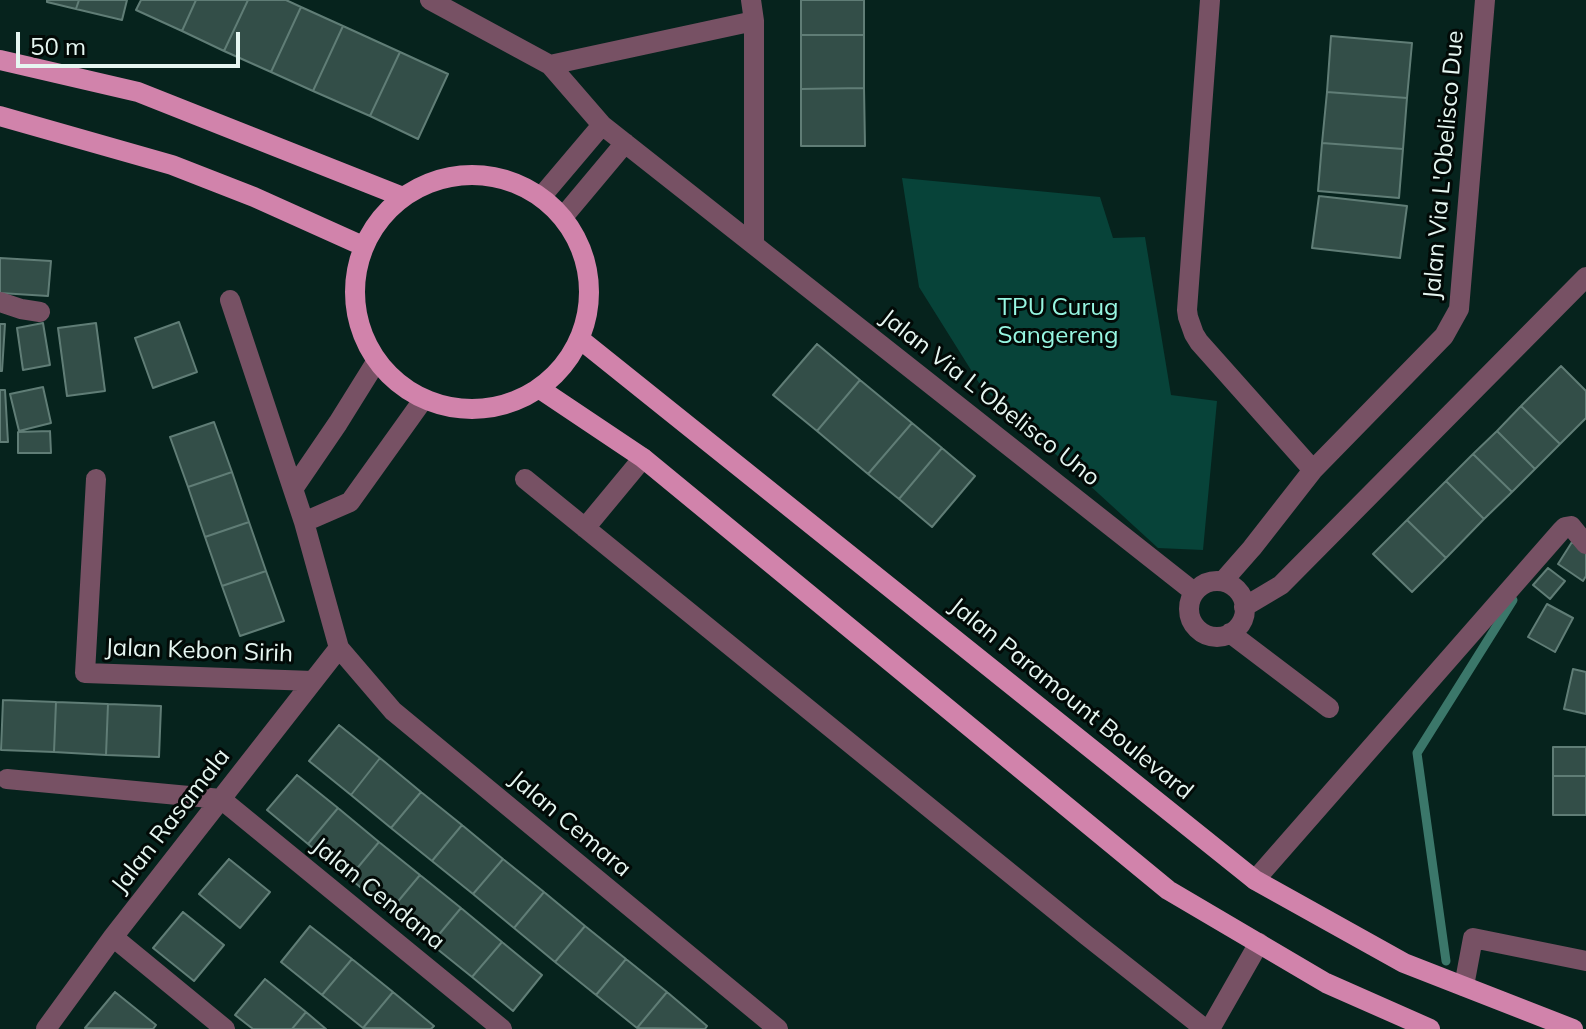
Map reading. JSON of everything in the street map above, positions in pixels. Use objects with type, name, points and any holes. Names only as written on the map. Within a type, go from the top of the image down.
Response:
[{"type":"main road","points":[[0,60],[138,92],[403,197]]},
{"type":"main road","points":[[0,116],[172,165],[254,197],[363,246]]},
{"type":"main road","points":[[472,175],[508,181],[541,197],[563,217],[580,244],[589,276],[589,309],[581,340],[564,367],[540,389],[503,406],[463,410],[423,400],[398,384],[376,362],[358,326],[354,285],[363,246],[380,219],[403,197],[436,181],[472,175]]},
{"type":"main road","name":"Jalan Paramount Boulevard","points":[[581,340],[1255,880],[1404,963],[1573,1029]]},
{"type":"main road","points":[[540,389],[643,458],[1168,890],[1326,983],[1430,1029]]},
{"type":"street","points":[[751,0],[754,21],[754,245]]},
{"type":"street","points":[[1210,0],[1188,317],[1199,342],[1313,470]]},
{"type":"street","name":"Jalan Via L'Obelisco Due","points":[[1223,581],[1313,470],[1444,336],[1459,309],[1485,0]]},
{"type":"street","name":"Jalan Via L'Obelisco Uno","points":[[436,1],[550,65],[602,125],[1194,592]]},
{"type":"street","points":[[550,65],[754,21]]},
{"type":"street","points":[[541,197],[602,125]]},
{"type":"street","points":[[563,217],[625,143]]},
{"type":"street","points":[[1244,607],[1281,585],[1586,277]]},
{"type":"street","points":[[230,300],[304,522],[339,648]]},
{"type":"street","points":[[0,302],[40,312]]},
{"type":"street","points":[[293,489],[376,362]]},
{"type":"street","points":[[304,522],[350,502],[423,400]]},
{"type":"street","points":[[585,528],[643,458]]},
{"type":"street","name":"Jalan Kebon Sirih","points":[[96,479],[85,673],[313,681]]},
{"type":"street","points":[[525,479],[1062,915],[1208,1029],[1259,943]]},
{"type":"street","points":[[1255,880],[1561,531],[1571,526],[1586,544]]},
{"type":"street","points":[[1223,581],[1238,591],[1244,607],[1241,622],[1230,633],[1211,636],[1202,632],[1195,626],[1189,610],[1194,592],[1207,582],[1223,581]]},
{"type":"street","points":[[1230,633],[1329,708]]},
{"type":"street","name":"Jalan Rasamala","points":[[46,1029],[113,937],[339,648]]},
{"type":"street","name":"Jalan Cemara","points":[[339,648],[393,711],[778,1029]]},
{"type":"street","points":[[7,779],[221,799]]},
{"type":"street","name":"Jalan Cendana","points":[[221,799],[502,1029]]},
{"type":"street","points":[[113,937],[225,1029]]},
{"type":"street","points":[[1464,986],[1473,938],[1586,961]]},
{"type":"green space","name":"TPU Curug Sangereng","points":[[902,178],[1100,197],[1113,238],[1145,237],[1171,395],[1217,401],[1203,550],[1158,548],[981,386],[919,287]]},
{"type":"building","points":[[47,0],[79,0],[76,9]]},
{"type":"building","points":[[79,0],[127,0],[122,20],[76,9]]},
{"type":"building","points":[[141,0],[196,0],[182,31],[136,10]]},
{"type":"building","points":[[196,0],[248,0],[224,51],[182,31]]},
{"type":"building","points":[[248,0],[286,0],[301,7],[271,72],[224,51]]},
{"type":"building","points":[[801,0],[864,0],[864,35],[801,35]]},
{"type":"building","points":[[301,7],[343,26],[313,91],[271,72]]},
{"type":"building","points":[[343,26],[400,52],[370,116],[313,91]]},
{"type":"building","points":[[801,35],[864,35],[864,88],[801,89]]},
{"type":"building","points":[[1331,36],[1412,43],[1407,98],[1327,92]]},
{"type":"building","points":[[400,52],[448,74],[418,139],[370,116]]},
{"type":"building","points":[[864,88],[865,146],[801,146],[801,89]]},
{"type":"building","points":[[1327,92],[1407,98],[1403,149],[1322,143]]},
{"type":"building","points":[[1322,143],[1403,149],[1399,198],[1318,191]]},
{"type":"building","points":[[1319,196],[1407,206],[1400,258],[1312,248]]},
{"type":"building","points":[[0,258],[51,261],[48,296],[0,293]]},
{"type":"building","points":[[179,322],[197,372],[153,388],[135,338]]},
{"type":"building","points":[[43,323],[50,365],[23,370],[17,328]]},
{"type":"building","points":[[96,323],[105,391],[67,396],[58,328]]},
{"type":"building","points":[[0,324],[5,324],[2,371],[0,371]]},
{"type":"building","points":[[817,344],[860,380],[817,431],[773,395]]},
{"type":"building","points":[[1561,366],[1586,391],[1586,418],[1560,444],[1521,406]]},
{"type":"building","points":[[860,380],[912,423],[868,474],[817,431]]},
{"type":"building","points":[[43,387],[51,423],[19,431],[10,394]]},
{"type":"building","points":[[0,390],[5,390],[8,442],[0,442]]},
{"type":"building","points":[[1521,406],[1560,444],[1535,469],[1497,431]]},
{"type":"building","points":[[214,422],[232,472],[188,487],[170,437]]},
{"type":"building","points":[[912,423],[942,448],[899,499],[868,474]]},
{"type":"building","points":[[50,431],[51,453],[18,453],[18,432]]},
{"type":"building","points":[[1497,431],[1535,469],[1512,492],[1473,454]]},
{"type":"building","points":[[942,448],[975,476],[932,527],[899,499]]},
{"type":"building","points":[[1473,454],[1512,492],[1484,519],[1446,481]]},
{"type":"building","points":[[232,472],[249,522],[205,537],[188,487]]},
{"type":"building","points":[[1446,481],[1484,519],[1446,558],[1407,520]]},
{"type":"building","points":[[1407,520],[1446,558],[1412,592],[1373,554]]},
{"type":"building","points":[[249,522],[266,571],[222,586],[205,537]]},
{"type":"building","points":[[1572,542],[1586,552],[1586,576],[1583,581],[1558,564]]},
{"type":"building","points":[[1548,568],[1565,581],[1550,599],[1533,585]]},
{"type":"building","points":[[266,571],[284,621],[240,636],[222,586]]},
{"type":"building","points":[[1547,604],[1573,618],[1555,652],[1528,637]]},
{"type":"building","points":[[1573,669],[1586,672],[1586,714],[1564,709]]},
{"type":"building","points":[[3,700],[56,702],[54,752],[1,750]]},
{"type":"building","points":[[56,702],[108,704],[106,755],[54,752]]},
{"type":"building","points":[[108,704],[161,706],[159,757],[106,755]]},
{"type":"building","points":[[339,725],[380,758],[351,795],[309,761]]},
{"type":"building","points":[[1553,747],[1586,747],[1586,776],[1553,776]]},
{"type":"building","points":[[380,758],[421,792],[391,828],[351,795]]},
{"type":"building","points":[[297,775],[338,808],[308,844],[267,810]]},
{"type":"building","points":[[1553,776],[1586,776],[1586,815],[1553,815]]},
{"type":"building","points":[[421,792],[462,825],[432,861],[391,828]]},
{"type":"building","points":[[338,808],[379,842],[349,878],[308,844]]},
{"type":"building","points":[[462,825],[503,859],[473,894],[432,861]]},
{"type":"building","points":[[379,842],[420,875],[390,911],[349,878]]},
{"type":"building","points":[[229,859],[270,892],[240,928],[199,894]]},
{"type":"building","points":[[503,859],[544,892],[514,928],[473,894]]},
{"type":"building","points":[[420,875],[461,908],[431,944],[390,911]]},
{"type":"building","points":[[544,892],[585,926],[555,962],[514,928]]},
{"type":"building","points":[[461,908],[502,942],[472,977],[431,944]]},
{"type":"building","points":[[183,912],[224,945],[194,981],[153,948]]},
{"type":"building","points":[[310,926],[352,959],[322,995],[281,962]]},
{"type":"building","points":[[585,926],[626,959],[596,995],[555,962]]},
{"type":"building","points":[[502,942],[542,975],[513,1011],[472,977]]},
{"type":"building","points":[[352,959],[393,992],[363,1028],[322,995]]},
{"type":"building","points":[[626,959],[667,992],[637,1028],[596,995]]},
{"type":"building","points":[[265,979],[306,1012],[292,1029],[253,1029],[235,1015]]},
{"type":"building","points":[[115,992],[156,1025],[153,1029],[85,1028]]},
{"type":"building","points":[[393,992],[434,1026],[431,1029],[363,1028]]},
{"type":"building","points":[[667,992],[707,1026],[705,1029],[637,1028]]},
{"type":"building","points":[[306,1012],[326,1029],[292,1029]]},
{"type":"waterway","points":[[1446,961],[1417,753],[1513,600]]}]
